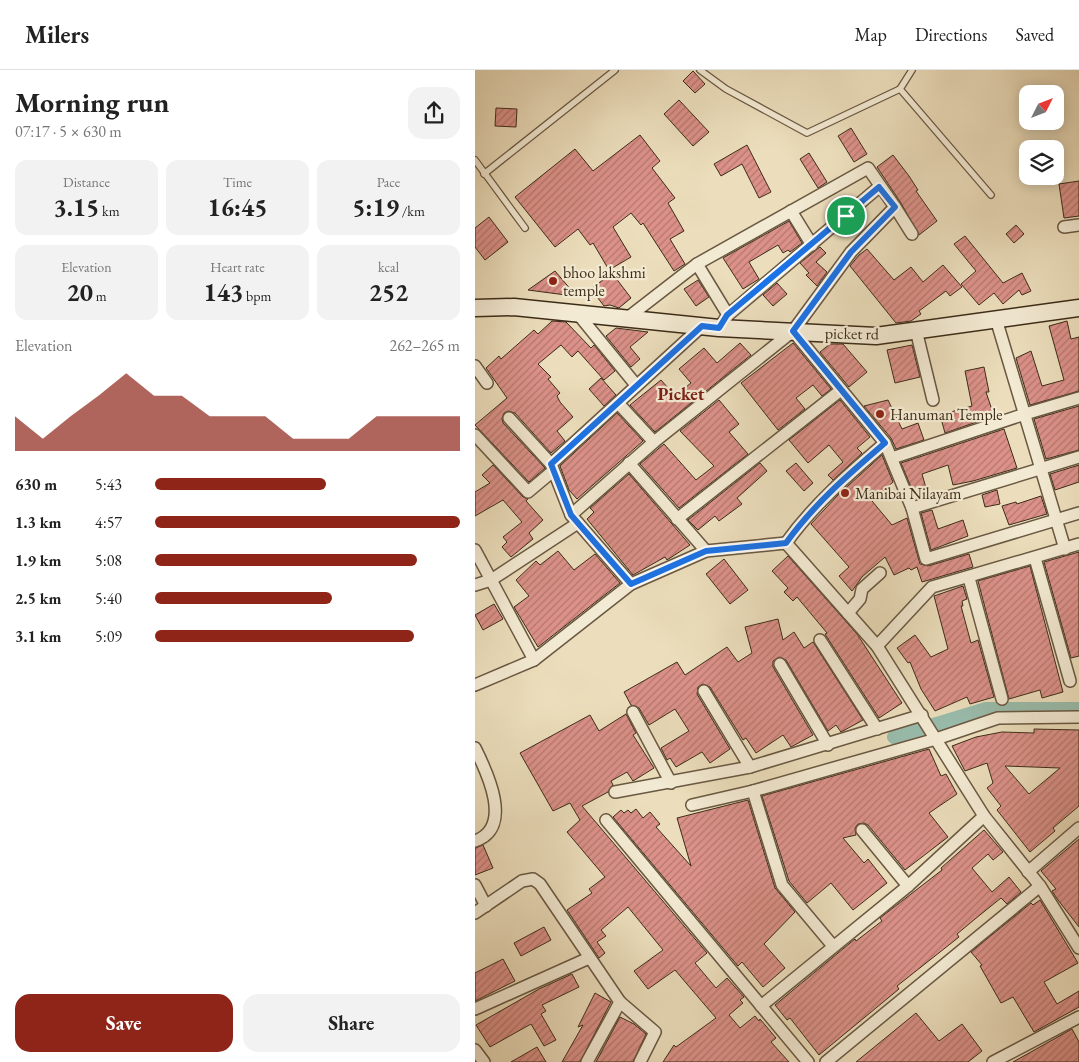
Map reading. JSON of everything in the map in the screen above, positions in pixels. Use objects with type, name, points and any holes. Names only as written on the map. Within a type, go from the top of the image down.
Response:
[{"type":"street","points":[[626,318],[697,264],[867,168],[912,234]]},
{"type":"street","points":[[697,264],[723,321],[879,187]]},
{"type":"street","points":[[475,585],[491,580],[574,519],[629,463],[793,331],[851,252],[895,207]]},
{"type":"street","points":[[791,211],[812,245]]},
{"type":"street","points":[[1064,227],[1079,225]]},
{"type":"street","name":"picket rd","points":[[475,308],[514,307],[702,326],[723,321],[793,331],[877,336],[1079,308]]},
{"type":"street","points":[[578,314],[636,385]]},
{"type":"street","points":[[996,319],[1065,549]]},
{"type":"street","points":[[475,435],[528,492],[636,385],[702,326]]},
{"type":"street","points":[[916,330],[933,400]]},
{"type":"street","points":[[793,331],[885,443],[912,508],[926,559],[1079,513]]},
{"type":"street","points":[[475,366],[487,383]]},
{"type":"street","points":[[677,519],[841,390]]},
{"type":"street","points":[[892,458],[1079,398]]},
{"type":"street","points":[[618,403],[654,442]]},
{"type":"street","points":[[509,418],[552,467],[574,519],[631,584]]},
{"type":"street","points":[[475,685],[534,660],[631,584],[706,551],[786,543],[803,519],[832,489],[885,443]]},
{"type":"street","points":[[912,508],[1079,457]]},
{"type":"street","points":[[629,463],[706,551]]},
{"type":"street","points":[[786,543],[877,646],[984,816],[1076,934],[1079,948]]},
{"type":"street","points":[[877,646],[932,587],[969,578],[1079,544]]},
{"type":"street","points":[[475,550],[534,660]]},
{"type":"street","points":[[1035,558],[1070,681]]},
{"type":"street","points":[[848,613],[860,599],[862,589],[880,573]]},
{"type":"street","points":[[969,578],[1002,699]]},
{"type":"street","points":[[820,640],[877,730]]},
{"type":"street","points":[[779,664],[828,745]]},
{"type":"street","points":[[704,691],[750,768]]},
{"type":"street","points":[[633,712],[671,783]]},
{"type":"street","points":[[692,806],[998,718],[1079,717]]},
{"type":"street","points":[[615,792],[750,768],[923,718]]},
{"type":"street","points":[[475,748],[490,780],[495,809],[491,828],[483,838],[475,840]]},
{"type":"street","points":[[753,790],[782,885],[833,946]]},
{"type":"street","points":[[761,1006],[908,886],[984,816]]},
{"type":"street","points":[[606,820],[807,1062]]},
{"type":"street","points":[[1027,872],[1079,828]]},
{"type":"street","points":[[862,830],[908,886]]},
{"type":"street","points":[[475,914],[522,881],[533,879],[540,884],[620,1002],[655,1032],[640,1062]]},
{"type":"street","points":[[475,885],[486,906]]},
{"type":"street","points":[[826,1062],[1040,886]]},
{"type":"street","points":[[475,1009],[589,958]]},
{"type":"street","points":[[587,1062],[620,1002]]},
{"type":"street","points":[[993,1062],[1079,1017]]},
{"type":"street","points":[[475,1050],[484,1062]]},
{"type":"lane","points":[[484,174],[615,70]]},
{"type":"lane","points":[[700,70],[726,90],[807,133],[900,89],[911,70]]},
{"type":"lane","points":[[900,89],[991,195]]},
{"type":"lane","points":[[475,160],[525,228]]},
{"type":"building","points":[[693,71],[705,84],[695,93],[683,81]]},
{"type":"building","points":[[679,100],[709,132],[693,146],[664,114]]},
{"type":"building","points":[[496,108],[517,109],[516,127],[495,126]]},
{"type":"building","points":[[851,128],[867,154],[854,162],[838,136]]},
{"type":"building","points":[[640,135],[660,161],[652,168],[675,198],[668,203],[684,231],[670,239],[685,264],[674,271],[643,223],[641,225],[631,213],[613,227],[631,257],[609,270],[593,243],[590,245],[578,229],[555,247],[515,197],[575,149],[593,171]]},
{"type":"building","points":[[747,145],[771,192],[759,198],[742,164],[721,176],[714,164]]},
{"type":"building","points":[[809,153],[827,182],[818,188],[800,159]]},
{"type":"building","points":[[893,155],[909,176],[918,190],[916,191],[937,221],[919,235],[901,203],[877,167]]},
{"type":"building","points":[[1079,181],[1079,216],[1064,218],[1059,185],[1064,185],[1064,183]]},
{"type":"building","points":[[489,217],[508,242],[485,260],[475,247],[475,228]]},
{"type":"building","points":[[789,221],[802,243],[790,252],[788,250],[783,253],[778,245],[749,262],[759,279],[743,289],[723,258]]},
{"type":"building","points":[[1016,225],[1024,234],[1014,243],[1006,234]]},
{"type":"building","points":[[965,236],[1003,283],[1022,273],[1031,291],[1022,295],[1019,290],[1003,304],[994,293],[979,305],[961,284],[976,271],[954,244]]},
{"type":"building","points":[[820,247],[826,253],[816,262],[827,272],[817,286],[806,275],[809,273],[800,263]]},
{"type":"building","points":[[867,249],[894,280],[911,267],[923,282],[943,265],[962,287],[950,296],[946,291],[919,311],[921,314],[911,321],[896,323],[850,266]]},
{"type":"building","name":"bhoo lakshmi temple","points":[[555,271],[572,291],[566,295],[528,290]]},
{"type":"building","points":[[612,273],[631,298],[619,308],[610,305],[604,306],[591,289]]},
{"type":"building","points":[[698,280],[709,297],[696,306],[684,289]]},
{"type":"building","points":[[777,283],[787,294],[773,306],[763,295]]},
{"type":"building","points":[[552,321],[566,322],[591,348],[594,345],[615,371],[604,380],[578,351],[572,357],[561,345],[538,364],[551,377],[548,379],[560,393],[557,396],[560,402],[573,417],[557,431],[565,441],[551,453],[515,413],[508,411],[504,413],[503,423],[545,468],[529,482],[475,425],[507,398],[486,368],[499,356],[501,359],[534,330],[538,334]]},
{"type":"building","points":[[1067,321],[1071,339],[1079,337],[1079,391],[1030,405],[1016,358],[1031,351],[1042,386],[1064,380],[1049,326]]},
{"type":"building","points":[[616,328],[648,332],[630,347],[640,359],[631,367],[606,336]]},
{"type":"building","points":[[740,343],[751,355],[655,432],[630,405],[661,380],[675,396],[691,383],[679,369],[704,348],[717,363]]},
{"type":"building","points":[[793,343],[831,389],[822,396],[813,385],[796,398],[805,409],[778,430],[741,383]]},
{"type":"building","points":[[830,344],[843,344],[867,372],[849,387],[820,352]]},
{"type":"building","points":[[912,345],[920,377],[895,383],[887,350]]},
{"type":"building","points":[[984,367],[989,392],[986,392],[994,416],[945,433],[940,415],[972,406],[965,371]]},
{"type":"building","points":[[601,378],[616,395],[604,406],[589,389]]},
{"type":"building","points":[[719,400],[739,424],[729,432],[748,454],[679,508],[640,464],[664,444],[696,480],[714,466],[680,431]]},
{"type":"building","points":[[840,400],[870,437],[857,448],[862,453],[833,480],[828,475],[843,462],[829,445],[808,463],[789,440]]},
{"type":"building","points":[[888,400],[902,429],[918,423],[924,440],[896,449],[891,438],[864,406]]},
{"type":"building","points":[[1079,406],[1079,450],[1046,459],[1034,419]]},
{"type":"building","points":[[617,413],[643,441],[577,499],[569,490],[560,466]]},
{"type":"building","points":[[1004,429],[1017,468],[953,485],[948,465],[922,474],[928,495],[916,499],[901,463]]},
{"type":"building","points":[[882,455],[893,482],[872,501],[892,525],[907,518],[920,564],[928,566],[969,554],[973,567],[922,582],[917,567],[911,570],[909,568],[894,575],[885,557],[862,577],[852,591],[839,576],[849,567],[811,524],[838,495]]},
{"type":"building","points":[[760,463],[767,471],[737,498],[742,504],[719,521],[715,516],[698,530],[688,520]]},
{"type":"building","points":[[796,463],[813,483],[804,491],[786,471]]},
{"type":"building","points":[[493,465],[523,497],[528,499],[526,501],[543,520],[529,533],[533,539],[511,557],[502,547],[507,542],[503,537],[522,522],[503,500],[475,516],[475,492],[490,483],[482,475]]},
{"type":"building","points":[[1079,465],[1079,482],[1055,490],[1050,474]]},
{"type":"building","points":[[629,474],[690,545],[667,560],[665,557],[633,575],[587,519],[594,512],[590,508]]},
{"type":"building","points":[[997,490],[1000,504],[985,507],[982,495]]},
{"type":"building","points":[[1041,496],[1047,514],[1009,525],[1002,506],[1016,502],[1017,504]]},
{"type":"building","points":[[932,510],[938,529],[963,520],[968,536],[931,550],[921,513]]},
{"type":"building","points":[[558,551],[574,570],[595,554],[620,583],[538,647],[514,607],[529,596],[516,580],[536,561],[540,565]]},
{"type":"building","points":[[1079,552],[1079,656],[1071,658],[1044,562]]},
{"type":"building","points":[[788,556],[857,634],[902,703],[879,718],[825,634],[827,633],[797,597],[793,601],[784,592],[788,588],[772,571]]},
{"type":"building","points":[[724,559],[748,590],[730,604],[706,574]]},
{"type":"building","points":[[1030,566],[1063,692],[1042,698],[1040,690],[1009,699],[978,581]]},
{"type":"building","points":[[963,586],[967,599],[962,601],[963,606],[961,606],[971,643],[978,640],[994,697],[970,704],[967,697],[935,711],[921,689],[910,662],[908,663],[897,648],[915,635],[931,657],[948,649],[934,596]]},
{"type":"building","points":[[494,604],[503,619],[483,630],[475,615]]},
{"type":"building","points":[[778,619],[783,640],[794,632],[804,648],[813,642],[863,720],[841,732],[836,725],[828,731],[786,660],[779,657],[773,661],[773,667],[813,735],[791,747],[783,735],[756,753],[746,738],[743,740],[710,687],[703,684],[698,687],[697,694],[730,749],[710,763],[702,752],[676,767],[670,758],[667,760],[661,748],[689,731],[675,709],[649,725],[639,708],[631,705],[624,692],[677,662],[685,675],[727,647],[738,662],[752,653],[745,627]]},
{"type":"building","points":[[626,714],[636,733],[633,735],[654,768],[633,781],[627,772],[611,781],[613,785],[608,792],[582,806],[707,953],[695,963],[716,988],[727,978],[744,997],[740,1000],[743,1003],[729,1015],[740,1028],[755,1016],[759,1021],[760,1019],[776,1038],[771,1042],[789,1062],[663,1062],[674,1045],[676,1047],[716,1018],[675,970],[648,989],[634,971],[663,950],[628,907],[601,930],[606,936],[597,942],[605,953],[599,958],[567,910],[592,893],[589,889],[605,877],[567,832],[580,820],[570,803],[553,811],[520,753],[590,715],[599,731]]},
{"type":"building","points":[[1034,729],[1079,730],[1079,806],[1053,828],[1055,831],[1030,852],[997,810],[1001,806],[987,788],[993,783],[987,763],[965,771],[952,746],[976,737],[1002,732],[1034,733]],"holes":[[[1005,766],[1060,768],[1029,794]]]},
{"type":"building","points":[[929,749],[941,776],[946,774],[957,794],[929,813],[948,837],[905,870],[868,825],[864,823],[858,824],[855,828],[856,835],[843,838],[864,863],[868,859],[887,883],[853,910],[831,883],[807,903],[789,881],[762,796]]},
{"type":"building","points":[[748,800],[775,888],[795,912],[764,944],[785,968],[763,987],[742,962],[738,966],[613,817],[621,810],[624,813],[628,810],[631,813],[636,809],[643,818],[650,812],[660,824],[656,827],[691,866],[677,818]]},
{"type":"building","points":[[984,830],[1003,852],[993,860],[988,854],[972,868],[992,892],[1009,877],[1021,892],[1007,904],[1001,898],[957,934],[959,937],[897,986],[899,989],[819,1055],[790,1018],[787,1020],[775,1005],[855,939],[856,941],[882,921],[880,918],[942,870],[941,868]]},
{"type":"building","points":[[1079,839],[1079,927],[1052,891],[1056,889],[1041,871]]},
{"type":"building","points":[[483,845],[493,868],[475,875],[475,848]]},
{"type":"building","points":[[1040,900],[1078,963],[1044,982],[1057,1004],[1079,991],[1079,1007],[1034,1032],[1013,997],[1001,1003],[980,966],[982,965],[971,952],[1031,903],[1033,905]]},
{"type":"building","points":[[544,927],[551,940],[521,956],[514,943]]},
{"type":"building","points":[[503,959],[515,981],[475,1001],[475,973]]},
{"type":"building","points":[[572,974],[579,987],[542,1005],[546,1011],[541,1014],[556,1040],[544,1046],[531,1024],[490,1047],[476,1025],[539,989]]},
{"type":"building","points":[[595,993],[611,1002],[580,1062],[562,1062],[583,1025],[578,1027]]},
{"type":"building","points":[[916,1013],[939,1041],[962,1024],[982,1051],[968,1062],[856,1062]]},
{"type":"building","points":[[620,1017],[634,1024],[646,1034],[633,1062],[596,1062]]},
{"type":"building","points":[[1072,1029],[1079,1042],[1079,1062],[1013,1062]]},
{"type":"building","points":[[537,1047],[546,1062],[511,1062]]},
{"type":"waterway","points":[[894,737],[986,709],[1079,709]]},
{"type":"place","name":"bhoo lakshmi temple","points":[[553,281]]},
{"type":"place","name":"Hanuman Temple","points":[[880,414]]},
{"type":"place","name":"Manibai Nilayam","points":[[845,493]]},
{"type":"district","name":"Picket","points":[[681,394]]},
{"type":"route","points":[[879,187],[895,207],[851,252],[793,331],[885,443],[832,489],[803,519],[786,543],[706,551],[631,584],[571,515],[551,464],[702,326],[719,328],[727,315],[846,216],[879,187]]}]
